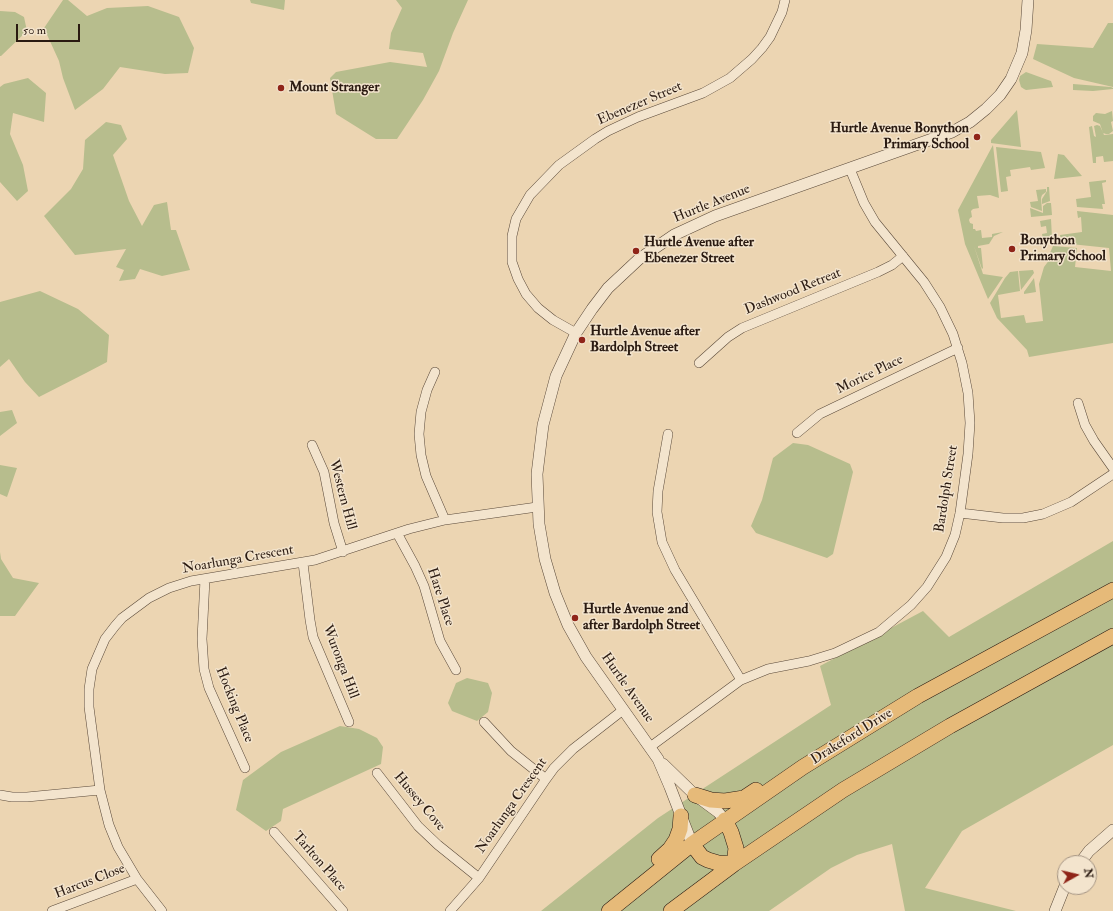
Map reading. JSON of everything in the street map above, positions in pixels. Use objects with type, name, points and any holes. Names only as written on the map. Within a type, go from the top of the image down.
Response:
[{"type":"highway","name":"Drakeford Drive","points":[[614,906],[692,844],[803,767],[924,693],[1113,590]]},
{"type":"highway","points":[[671,911],[734,864],[843,790],[944,729],[1113,636]]},
{"type":"highway","points":[[695,795],[711,800],[726,801],[744,798],[786,771],[803,767]]},
{"type":"highway","points":[[614,906],[633,882],[670,850],[680,829],[681,816]]},
{"type":"highway","points":[[725,820],[736,848],[734,864]]},
{"type":"highway","points":[[692,844],[702,857],[708,860],[723,864],[734,864]]},
{"type":"street","name":"Ebenezer Street","points":[[576,333],[553,320],[538,308],[526,294],[518,279],[512,262],[512,236],[516,219],[530,195],[559,165],[608,131],[703,93],[717,86],[736,73],[752,59],[770,37],[782,12],[785,0]]},
{"type":"street","name":"Hurtle Avenue","points":[[692,844],[658,759],[586,657],[568,625],[555,593],[545,559],[537,507],[537,474],[543,425],[556,376],[576,333],[592,309],[618,278],[650,250],[674,235],[715,216],[952,132],[970,122],[1000,95],[1011,79],[1020,57],[1026,30],[1028,0]]},
{"type":"street","name":"Bardolph Street","points":[[650,747],[741,680],[768,669],[809,661],[835,653],[875,634],[892,622],[911,605],[934,577],[946,557],[955,535],[960,513],[968,454],[970,423],[968,393],[958,348],[940,307],[924,282],[874,222],[864,203],[850,169]]},
{"type":"street","name":"Dashwood Retreat","points":[[699,363],[728,337],[742,328],[878,272],[892,265],[903,256]]},
{"type":"street","name":"Morice Place","points":[[797,433],[820,414],[958,348]]},
{"type":"street","points":[[435,372],[427,390],[423,405],[419,434],[421,455],[426,476],[445,520]]},
{"type":"street","points":[[1078,403],[1085,425],[1113,468]]},
{"type":"street","points":[[668,434],[658,491],[657,512],[662,542],[675,570],[741,680]]},
{"type":"street","name":"Western Hill","points":[[312,445],[324,472],[334,523],[343,552]]},
{"type":"street","points":[[960,513],[1002,518],[1023,518],[1043,514],[1072,502],[1113,474]]},
{"type":"street","name":"Noarlunga Crescent","points":[[162,911],[137,879],[124,858],[109,825],[100,790],[88,707],[92,669],[105,639],[122,618],[149,598],[169,588],[191,581],[303,563],[343,552],[397,533],[445,520],[537,507]]},
{"type":"street","name":"Hare Place","points":[[397,533],[424,586],[440,641],[456,670]]},
{"type":"street","name":"Wuronga Hill","points":[[303,563],[313,637],[349,722]]},
{"type":"street","name":"Hocking Place","points":[[205,579],[202,639],[204,669],[209,688],[245,768]]},
{"type":"street","name":"Noarlunga Crescent","points":[[450,911],[479,878],[546,778],[573,749],[623,710]]},
{"type":"street","points":[[484,722],[511,751],[546,778]]},
{"type":"street","name":"Hurtle Avenue","points":[[658,759],[695,795],[718,812],[725,820]]},
{"type":"street","name":"Hussey Cove","points":[[377,773],[418,826],[438,845],[479,878]]},
{"type":"street","points":[[0,795],[12,798],[100,790]]},
{"type":"street","points":[[1086,855],[1113,830]]},
{"type":"street","name":"Tarlton Place","points":[[274,832],[343,911]]},
{"type":"street","name":"Harcus Close","points":[[52,911],[137,879]]},
{"type":"street","points":[[1055,911],[1061,895]]},
{"type":"green space","points":[[63,0],[68,0],[87,16],[107,8],[148,6],[179,17],[194,48],[188,73],[165,74],[120,67],[103,89],[75,110],[63,78],[59,61],[44,28]]},
{"type":"green space","points":[[250,0],[285,0],[284,10],[251,3]]},
{"type":"green space","points":[[396,0],[468,0],[453,33],[439,71],[423,100],[397,139],[376,139],[336,114],[330,78],[336,72],[390,62],[427,67],[423,53],[389,49],[391,33],[402,8]]},
{"type":"green space","points":[[0,11],[15,12],[24,17],[27,31],[1,56],[0,56]]},
{"type":"green space","points":[[1108,23],[1113,23],[1113,87],[1074,78],[1033,59],[1037,44],[1093,48]]},
{"type":"green space","points":[[1026,72],[1051,81],[1053,87],[1024,89],[1021,87],[1019,80],[1020,76]]},
{"type":"green space","points":[[28,78],[46,93],[44,122],[13,113],[10,134],[23,165],[28,191],[17,201],[0,182],[0,87],[4,84]]},
{"type":"green space","points":[[1073,84],[1111,87],[1113,89],[1093,91],[1073,90]]},
{"type":"green space","points":[[1017,110],[1021,147],[991,143],[991,140]]},
{"type":"green space","points":[[1112,111],[1113,121],[1111,122],[1113,131],[1109,134],[1103,133],[1100,124],[1093,121],[1093,116],[1096,113],[1105,114]]},
{"type":"green space","points":[[106,122],[121,125],[127,139],[113,155],[129,201],[142,226],[154,205],[167,202],[171,230],[176,230],[190,270],[162,276],[140,269],[135,279],[119,281],[124,270],[116,267],[126,249],[75,255],[44,216],[71,189],[83,169],[85,140]]},
{"type":"green space","points":[[1092,126],[1094,136],[1096,137],[1094,126],[1100,126],[1104,135],[1113,134],[1113,161],[1104,162],[1103,156],[1096,157],[1096,163],[1093,163],[1089,127]]},
{"type":"green space","points":[[993,145],[999,198],[990,195],[977,196],[979,208],[971,211],[972,217],[969,220],[970,223],[973,224],[973,229],[976,231],[981,230],[982,238],[992,237],[992,234],[1003,232],[994,236],[989,244],[978,246],[978,248],[981,248],[982,269],[974,246],[983,274],[1003,277],[988,299],[965,244],[958,210]]},
{"type":"green space","points":[[996,147],[1041,152],[1045,168],[1031,170],[1030,167],[1010,170],[1011,176],[1006,177],[1008,191],[1001,192]]},
{"type":"green space","points":[[1058,154],[1064,155],[1082,176],[1054,179]]},
{"type":"green space","points":[[1106,180],[1106,182],[1102,183],[1105,204],[1102,204],[1103,209],[1077,207],[1076,199],[1091,197],[1089,182]]},
{"type":"green space","points":[[1047,187],[1049,187],[1050,201],[1042,204],[1042,199],[1047,191]]},
{"type":"green space","points":[[1046,189],[1046,192],[1041,198],[1042,211],[1031,207],[1030,202],[1038,201],[1036,190]]},
{"type":"green space","points":[[1047,203],[1051,203],[1052,215],[1031,217],[1030,208],[1043,213],[1043,206]]},
{"type":"green space","points":[[1077,211],[1113,215],[1113,343],[1029,357],[1027,350],[997,318],[990,303],[1010,272],[1018,271],[1020,291],[998,295],[1001,318],[1024,315],[1026,323],[1043,321],[1039,284],[1044,267],[1050,259],[1050,253],[1053,246],[1077,248],[1075,267],[1111,271],[1109,248],[1061,243],[1060,235],[1082,232],[1081,217],[1078,218]]},
{"type":"green space","points":[[1051,219],[1052,238],[1043,240],[1042,234],[1047,233],[1046,226],[1041,227],[1040,221]]},
{"type":"green space","points":[[1033,270],[1034,273],[1021,290],[1019,271]]},
{"type":"green space","points":[[1034,278],[1036,292],[1024,294],[1024,292]]},
{"type":"green space","points":[[40,291],[78,309],[109,335],[107,362],[39,397],[25,382],[9,359],[0,367],[0,302]]},
{"type":"green space","points":[[12,410],[17,423],[0,436],[0,412]]},
{"type":"green space","points":[[793,443],[808,445],[850,464],[853,472],[833,554],[827,558],[756,533],[751,526],[762,500],[773,458]]},
{"type":"green space","points":[[0,465],[17,468],[7,497],[0,494]]},
{"type":"green space","points":[[1113,541],[1113,745],[962,831],[925,888],[1016,911],[905,911],[892,844],[857,855],[831,868],[769,911],[541,911],[658,818],[831,705],[820,666],[923,611],[949,637]]},
{"type":"green space","points":[[0,552],[1,559],[13,578],[39,583],[15,616],[0,616]]},
{"type":"green space","points":[[467,678],[488,683],[492,693],[488,712],[477,721],[452,711],[448,703],[456,683]]},
{"type":"green space","points":[[340,726],[359,729],[377,738],[383,747],[381,764],[283,809],[281,821],[266,831],[236,810],[243,780],[281,752]]},
{"type":"place","name":"Mount Stranger","points":[[281,88]]},
{"type":"place","name":"Hurtle Avenue Bonython Primary School","points":[[977,137]]},
{"type":"place","name":"Bonython Primary School","points":[[1012,249]]},
{"type":"place","name":"Hurtle Avenue after Ebenezer Street","points":[[636,251]]},
{"type":"place","name":"Hurtle Avenue after Bardolph Street","points":[[582,340]]},
{"type":"place","name":"Hurtle Avenue 2nd after Bardolph Street","points":[[575,618]]}]
